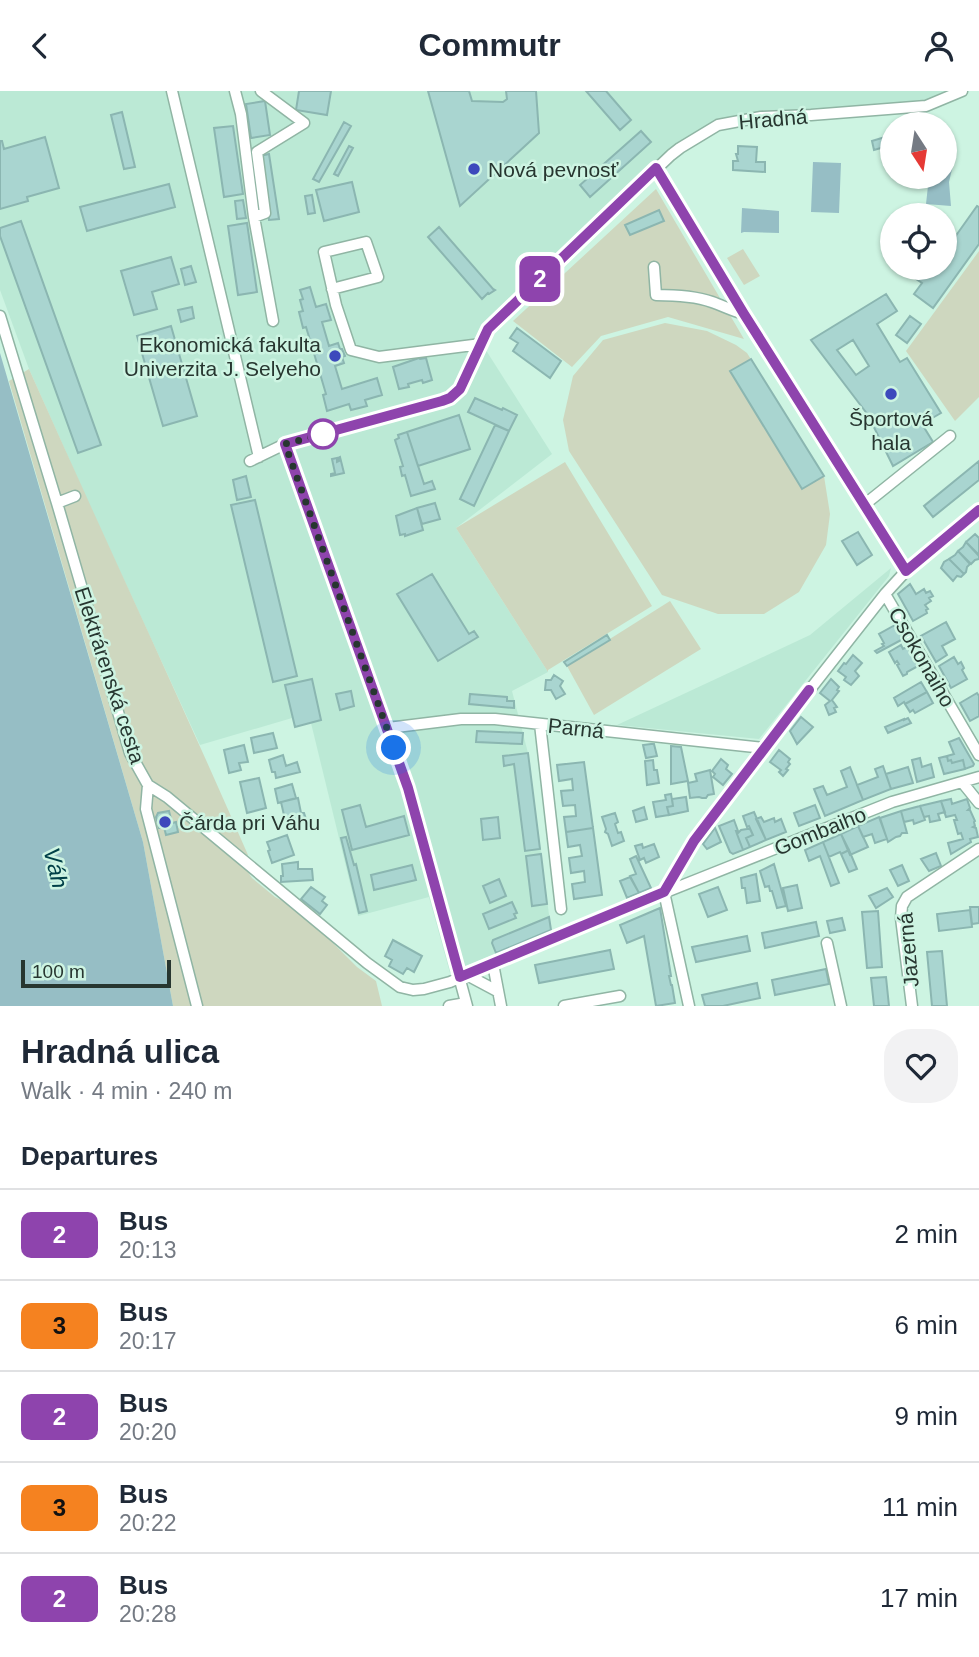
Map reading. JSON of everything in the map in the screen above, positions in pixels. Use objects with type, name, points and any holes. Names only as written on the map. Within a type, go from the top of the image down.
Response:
[{"type":"street","name":"Hradná","points":[[172,91],[255,459],[285,444],[450,398],[464,382],[488,329],[656,168],[680,148],[718,125],[761,117],[926,106],[962,91]]},
{"type":"street","points":[[235,91],[241,114],[254,217],[273,321]]},
{"type":"street","points":[[254,217],[265,213],[257,152],[304,123],[261,91]]},
{"type":"street","points":[[656,168],[744,314],[906,571]]},
{"type":"street","points":[[332,289],[378,277],[366,242],[324,252],[332,289],[336,305],[351,350],[379,357],[481,344]]},
{"type":"street","points":[[654,267],[656,295],[675,295],[711,302],[744,314]]},
{"type":"street","name":"Elektrárenská cesta","points":[[0,316],[130,753],[148,785],[167,797],[367,963],[400,987],[424,989],[450,982],[493,964]]},
{"type":"street","points":[[864,505],[950,436]]},
{"type":"street","points":[[285,444],[388,728],[463,976],[466,1004],[449,1006]]},
{"type":"street","points":[[57,503],[75,496]]},
{"type":"street","points":[[689,1006],[664,892],[694,841],[885,594],[906,571],[979,510]]},
{"type":"street","name":"Csokonaiho","points":[[885,594],[979,755]]},
{"type":"street","name":"Parná","points":[[388,728],[461,719],[495,719],[764,748]]},
{"type":"street","points":[[540,724],[561,909]]},
{"type":"street","name":"Gombaiho","points":[[493,964],[664,892],[892,802],[979,777]]},
{"type":"street","points":[[962,782],[979,803]]},
{"type":"street","points":[[148,785],[146,809],[197,1006]]},
{"type":"street","name":"Jazerná","points":[[912,1006],[901,918],[902,906],[907,897],[979,849]]},
{"type":"street","points":[[827,943],[841,1006]]},
{"type":"street","points":[[493,964],[501,1006]]},
{"type":"street","points":[[463,976],[497,991]]},
{"type":"street","points":[[565,1006],[620,996]]},
{"type":"shaded area","points":[[0,91],[962,91],[926,106],[718,125],[680,148],[488,329],[482,344],[552,454],[456,528],[548,672],[512,691],[528,753],[551,930],[450,973],[429,897],[358,916],[311,723],[295,727],[292,718],[200,745],[29,369],[0,290]]},
{"type":"shaded area","points":[[656,189],[744,339],[668,317],[601,336],[572,367],[513,321]]},
{"type":"shaded area","points":[[743,249],[760,276],[744,285],[727,258]]},
{"type":"shaded area","points":[[979,251],[979,397],[955,421],[906,351]]},
{"type":"shaded area","points":[[665,323],[707,331],[747,353],[824,476],[830,514],[826,545],[799,592],[764,614],[718,614],[662,595],[569,451],[563,420],[573,376],[603,340]]},
{"type":"shaded area","points":[[29,369],[248,855],[240,864],[252,878],[287,903],[376,981],[382,1006],[173,1006],[143,842],[9,381]]},
{"type":"shaded area","points":[[565,462],[652,606],[548,672],[456,528]]},
{"type":"shaded area","points":[[891,568],[889,576],[759,739],[617,725],[810,635]]},
{"type":"shaded area","points":[[670,601],[701,649],[594,715],[567,666]]},
{"type":"water","points":[[813,162],[841,163],[839,213],[811,212]]},
{"type":"water","points":[[928,189],[950,189],[951,203],[926,203]]},
{"type":"water","points":[[742,208],[779,211],[779,233],[741,233]]},
{"type":"water","name":"Váh","points":[[0,353],[143,842],[173,1006],[0,1006]]},
{"type":"building","points":[[299,91],[331,91],[327,115],[296,110]]},
{"type":"building","name":"Nová pevnosť","points":[[428,91],[469,91],[472,101],[503,102],[507,99],[506,91],[536,91],[539,133],[460,206]]},
{"type":"building","points":[[586,91],[606,91],[631,120],[620,130]]},
{"type":"building","points":[[265,101],[270,135],[251,138],[246,104]]},
{"type":"building","points":[[122,112],[135,167],[124,169],[111,115]]},
{"type":"building","points":[[344,122],[351,126],[319,182],[313,179]]},
{"type":"building","points":[[233,126],[243,194],[224,197],[214,128]]},
{"type":"building","points":[[641,131],[651,142],[590,197],[580,185]]},
{"type":"building","points":[[45,137],[59,188],[27,197],[28,201],[0,209],[0,141],[4,149]]},
{"type":"building","points":[[880,139],[880,148],[874,150],[872,141]]},
{"type":"building","points":[[349,146],[353,148],[338,176],[334,174]]},
{"type":"building","points":[[738,146],[757,147],[756,162],[765,162],[765,172],[733,170],[733,161],[738,161]]},
{"type":"building","points":[[269,154],[279,219],[269,220],[260,156]]},
{"type":"building","points":[[352,182],[359,212],[324,221],[316,190]]},
{"type":"building","points":[[169,184],[175,207],[87,231],[80,207]]},
{"type":"building","points":[[312,195],[315,213],[308,214],[305,196]]},
{"type":"building","points":[[243,200],[246,218],[237,219],[235,201]]},
{"type":"building","points":[[977,206],[979,207],[979,244],[957,275],[957,234]]},
{"type":"building","points":[[659,210],[664,221],[630,235],[625,225]]},
{"type":"building","points":[[21,221],[101,445],[78,453],[0,236],[0,228]]},
{"type":"building","points":[[247,223],[257,292],[238,295],[228,226]]},
{"type":"building","points":[[439,227],[495,290],[482,299],[428,237]]},
{"type":"building","points":[[171,257],[179,284],[152,292],[157,309],[134,315],[121,271]]},
{"type":"building","points":[[191,266],[196,282],[185,285],[181,269]]},
{"type":"building","points":[[918,280],[953,280],[933,308],[914,294],[922,283]]},
{"type":"building","points":[[310,287],[316,307],[326,304],[331,320],[322,322],[329,346],[338,343],[345,356],[342,357],[344,363],[335,366],[342,389],[377,378],[382,395],[365,400],[367,406],[351,410],[349,404],[327,411],[323,395],[326,394],[299,312],[303,311],[300,290]]},
{"type":"building","name":"Športová hala","points":[[886,294],[897,311],[877,324],[900,362],[907,358],[941,413],[922,424],[933,442],[893,466],[868,415],[811,340]],"holes":[[[853,340],[869,366],[856,375],[837,350]]]},
{"type":"building","points":[[192,307],[194,318],[181,322],[178,310]]},
{"type":"building","points":[[910,316],[921,324],[907,343],[896,335]]},
{"type":"building","points":[[171,326],[197,416],[163,426],[137,336]]},
{"type":"building","points":[[517,328],[561,361],[550,378],[513,351],[518,343],[510,338]]},
{"type":"building","points":[[426,358],[432,380],[423,383],[422,380],[399,389],[393,367]]},
{"type":"building","points":[[751,359],[824,476],[802,489],[730,371]]},
{"type":"building","points":[[475,398],[517,415],[509,431],[468,412]]},
{"type":"building","points":[[459,415],[470,449],[418,466],[407,432]]},
{"type":"building","points":[[495,425],[509,431],[474,506],[460,499]]},
{"type":"building","points":[[407,432],[424,484],[432,481],[435,489],[411,496],[405,475],[402,476],[400,467],[403,466],[395,440],[399,438],[398,435]]},
{"type":"building","points":[[340,457],[344,473],[331,476],[335,473],[332,459],[337,458],[337,462]]},
{"type":"building","points":[[979,461],[979,480],[933,517],[924,506]]},
{"type":"building","points":[[246,476],[251,497],[237,500],[233,480]]},
{"type":"building","points":[[255,500],[297,676],[273,682],[231,505]]},
{"type":"building","points":[[435,503],[440,519],[422,524],[417,508]]},
{"type":"building","points":[[417,508],[423,530],[400,535],[396,516]]},
{"type":"building","points":[[858,532],[872,555],[857,565],[842,541]]},
{"type":"building","points":[[975,534],[979,538],[979,555],[966,542]]},
{"type":"building","points":[[966,542],[979,556],[979,559],[971,564],[958,551]]},
{"type":"building","points":[[958,551],[970,564],[964,574],[949,559]]},
{"type":"building","points":[[949,559],[964,574],[953,581],[941,568]]},
{"type":"building","points":[[432,574],[469,634],[474,631],[478,637],[438,661],[397,594]]},
{"type":"building","points":[[910,584],[916,594],[924,589],[926,593],[930,591],[933,596],[925,605],[927,613],[913,621],[898,594]]},
{"type":"building","points":[[946,622],[955,639],[942,646],[947,655],[936,662],[921,636]]},
{"type":"building","points":[[895,625],[903,639],[877,653],[875,651],[884,646],[879,634]]},
{"type":"building","points":[[607,635],[610,640],[567,666],[564,662]]},
{"type":"building","points":[[901,645],[903,649],[907,647],[918,666],[903,676],[897,665],[899,664],[897,661],[895,663],[889,652]]},
{"type":"building","points":[[853,655],[862,663],[855,671],[859,676],[851,685],[838,671]]},
{"type":"building","points":[[954,657],[958,664],[961,662],[967,679],[951,688],[939,666]]},
{"type":"building","points":[[554,675],[563,681],[560,686],[565,694],[556,699],[551,690],[545,690],[546,680],[551,680]]},
{"type":"building","points":[[312,679],[321,720],[295,727],[285,685]]},
{"type":"building","points":[[831,679],[839,687],[839,691],[832,700],[837,707],[834,708],[836,712],[829,715],[825,705],[830,701],[820,693]]},
{"type":"building","points":[[921,682],[927,692],[898,706],[894,698]]},
{"type":"building","points":[[351,691],[354,706],[340,710],[336,694]]},
{"type":"building","points":[[927,692],[933,703],[915,713],[913,710],[910,712],[905,704]]},
{"type":"building","points":[[977,693],[979,716],[970,721],[960,703]]},
{"type":"building","points":[[470,694],[507,697],[507,701],[514,701],[514,708],[469,704]]},
{"type":"building","points":[[801,717],[813,727],[797,744],[790,731]]},
{"type":"building","points":[[908,718],[911,723],[888,733],[885,727]]},
{"type":"building","points":[[477,731],[523,733],[522,744],[476,742]]},
{"type":"building","points":[[273,733],[277,748],[254,753],[251,738]]},
{"type":"building","points":[[959,738],[974,764],[965,769],[963,760],[952,763],[947,756],[954,754],[949,742]]},
{"type":"building","points":[[654,744],[657,756],[646,758],[643,745]]},
{"type":"building","points":[[244,745],[248,762],[239,763],[241,770],[229,773],[224,750]]},
{"type":"building","points":[[671,746],[681,747],[688,781],[671,784]]},
{"type":"building","points":[[779,750],[790,759],[786,769],[788,770],[783,776],[779,772],[781,770],[770,762]]},
{"type":"building","points":[[528,753],[540,849],[525,851],[514,764],[504,766],[503,756]]},
{"type":"building","points":[[283,755],[286,766],[297,762],[300,772],[276,778],[269,760]]},
{"type":"building","points":[[947,756],[952,763],[963,760],[965,769],[944,774],[939,758]]},
{"type":"building","points":[[920,758],[922,767],[931,764],[934,777],[917,782],[912,760]]},
{"type":"building","points":[[721,759],[732,774],[723,785],[713,777],[715,774],[712,771]]},
{"type":"building","points":[[653,760],[659,783],[647,785],[645,761]]},
{"type":"building","points":[[584,762],[593,828],[566,832],[564,817],[576,816],[575,805],[563,806],[561,791],[573,790],[572,779],[559,781],[557,765]]},
{"type":"building","points":[[883,766],[891,789],[863,800],[857,785],[878,777],[875,769]]},
{"type":"building","points":[[850,767],[863,800],[825,816],[814,789],[823,786],[827,795],[847,787],[841,771]]},
{"type":"building","points":[[908,767],[913,783],[891,789],[886,774]]},
{"type":"building","points":[[710,770],[714,794],[706,798],[690,798],[688,783],[697,781],[695,774]]},
{"type":"building","points":[[259,778],[266,808],[247,813],[240,782]]},
{"type":"building","points":[[292,784],[296,798],[278,803],[275,789]]},
{"type":"building","points":[[671,794],[673,806],[667,807],[669,815],[656,817],[653,802],[666,800],[665,795]]},
{"type":"building","points":[[686,797],[688,811],[669,815],[667,807],[673,806],[672,799]]},
{"type":"building","points":[[298,798],[301,813],[304,813],[306,819],[286,824],[281,802]]},
{"type":"building","points":[[951,799],[952,804],[967,799],[978,837],[970,839],[971,842],[951,854],[948,843],[963,839],[961,833],[958,834],[955,815],[946,817],[941,801]]},
{"type":"building","points":[[941,801],[945,812],[938,814],[940,820],[930,822],[929,816],[924,817],[920,806]]},
{"type":"building","points":[[360,805],[366,827],[404,816],[409,835],[352,850],[342,810]]},
{"type":"building","points":[[815,805],[820,818],[799,826],[794,813]]},
{"type":"building","points":[[920,806],[925,820],[914,824],[913,820],[904,822],[901,811]]},
{"type":"building","points":[[644,807],[647,819],[636,822],[633,811]]},
{"type":"building","name":"Čárda pri Váhu","points":[[169,811],[172,823],[176,822],[178,832],[166,835],[164,827],[159,828],[156,817],[158,813]]},
{"type":"building","points":[[901,811],[907,833],[902,833],[888,842],[880,818]]},
{"type":"building","points":[[754,812],[766,840],[750,847],[746,838],[753,835],[743,816]]},
{"type":"building","points":[[615,813],[618,822],[615,824],[624,841],[612,846],[602,817]]},
{"type":"building","points":[[498,817],[500,838],[483,840],[481,819]]},
{"type":"building","points":[[761,817],[764,822],[774,818],[775,822],[781,819],[786,832],[766,840],[756,819]]},
{"type":"building","points":[[879,817],[887,839],[875,843],[872,834],[863,837],[858,826]]},
{"type":"building","points":[[734,820],[743,850],[733,854],[719,826]]},
{"type":"building","points":[[858,826],[868,847],[850,855],[841,834]]},
{"type":"building","points":[[593,828],[602,895],[574,899],[572,884],[585,882],[584,871],[571,873],[569,858],[582,856],[580,845],[568,847],[566,832]]},
{"type":"building","points":[[715,828],[721,842],[707,849],[703,844]]},
{"type":"building","points":[[750,829],[753,835],[746,838],[750,847],[743,850],[737,834],[741,830]]},
{"type":"building","points":[[841,834],[849,850],[829,857],[823,842]]},
{"type":"building","points":[[287,835],[294,855],[272,863],[267,842]]},
{"type":"building","points":[[346,837],[354,865],[356,864],[367,911],[359,913],[341,838]]},
{"type":"building","points":[[823,842],[839,883],[831,886],[820,856],[809,861],[805,850]]},
{"type":"building","points":[[642,844],[643,848],[654,844],[659,857],[646,863],[644,858],[640,860],[635,846]]},
{"type":"building","points":[[849,850],[857,869],[849,872],[841,854]]},
{"type":"building","points":[[936,853],[941,866],[929,871],[921,859]]},
{"type":"building","points":[[541,854],[547,904],[532,906],[526,856]]},
{"type":"building","points":[[636,856],[651,888],[639,893],[630,876],[636,874],[630,859]]},
{"type":"building","points":[[298,862],[298,869],[312,869],[313,880],[281,882],[282,864]]},
{"type":"building","points":[[774,864],[786,906],[777,908],[772,891],[769,886],[765,887],[760,871]]},
{"type":"building","points":[[412,865],[416,880],[374,890],[371,875]]},
{"type":"building","points":[[902,865],[909,881],[898,886],[890,870]]},
{"type":"building","points":[[756,874],[760,901],[747,903],[741,878]]},
{"type":"building","points":[[630,877],[639,893],[627,898],[620,881]]},
{"type":"building","points":[[499,879],[506,896],[490,903],[483,886]]},
{"type":"building","points":[[797,885],[802,908],[788,911],[783,888]]},
{"type":"building","points":[[311,887],[325,897],[322,901],[327,905],[320,914],[301,899]]},
{"type":"building","points":[[718,887],[727,910],[708,917],[699,894]]},
{"type":"building","points":[[887,888],[893,897],[876,908],[869,896]]},
{"type":"building","points":[[512,902],[517,913],[514,914],[516,918],[489,929],[483,914]]},
{"type":"building","points":[[970,907],[979,907],[979,923],[972,924]]},
{"type":"building","points":[[660,908],[675,1003],[656,1006],[644,936],[627,943],[620,925]]},
{"type":"building","points":[[970,910],[972,927],[939,931],[937,914]]},
{"type":"building","points":[[878,911],[882,967],[867,968],[862,912]]},
{"type":"building","points":[[549,917],[551,930],[496,953],[493,940]]},
{"type":"building","points":[[842,918],[845,930],[830,933],[827,921]]},
{"type":"building","points":[[816,922],[819,936],[765,948],[762,933]]},
{"type":"building","points":[[747,936],[750,951],[696,962],[692,947]]},
{"type":"building","points":[[393,940],[422,956],[414,972],[407,968],[403,974],[389,966],[392,960],[385,956]]},
{"type":"building","points":[[610,950],[614,969],[539,983],[535,965]]},
{"type":"building","points":[[942,951],[947,1006],[932,1006],[927,952]]},
{"type":"building","points":[[826,969],[829,984],[775,995],[772,980]]},
{"type":"building","points":[[886,977],[889,1006],[874,1006],[871,978]]},
{"type":"building","points":[[757,983],[760,998],[723,1006],[705,1006],[702,995]]},
{"type":"bus line","name":"2","points":[[809,690],[694,841],[664,892],[460,977],[408,788],[285,444],[450,398],[464,382],[488,329],[656,168],[744,314],[906,571],[979,510]]},
{"type":"place","name":"Nová pevnosť","points":[[474,169]]},
{"type":"place","name":"Ekonomická fakulta Univerzita J. Selyeho","points":[[335,356]]},
{"type":"place","name":"Športová hala","points":[[891,394]]},
{"type":"place","name":"Čárda pri Váhu","points":[[165,822]]},
{"type":"route","points":[[323,434],[285,444],[394,748]]}]
